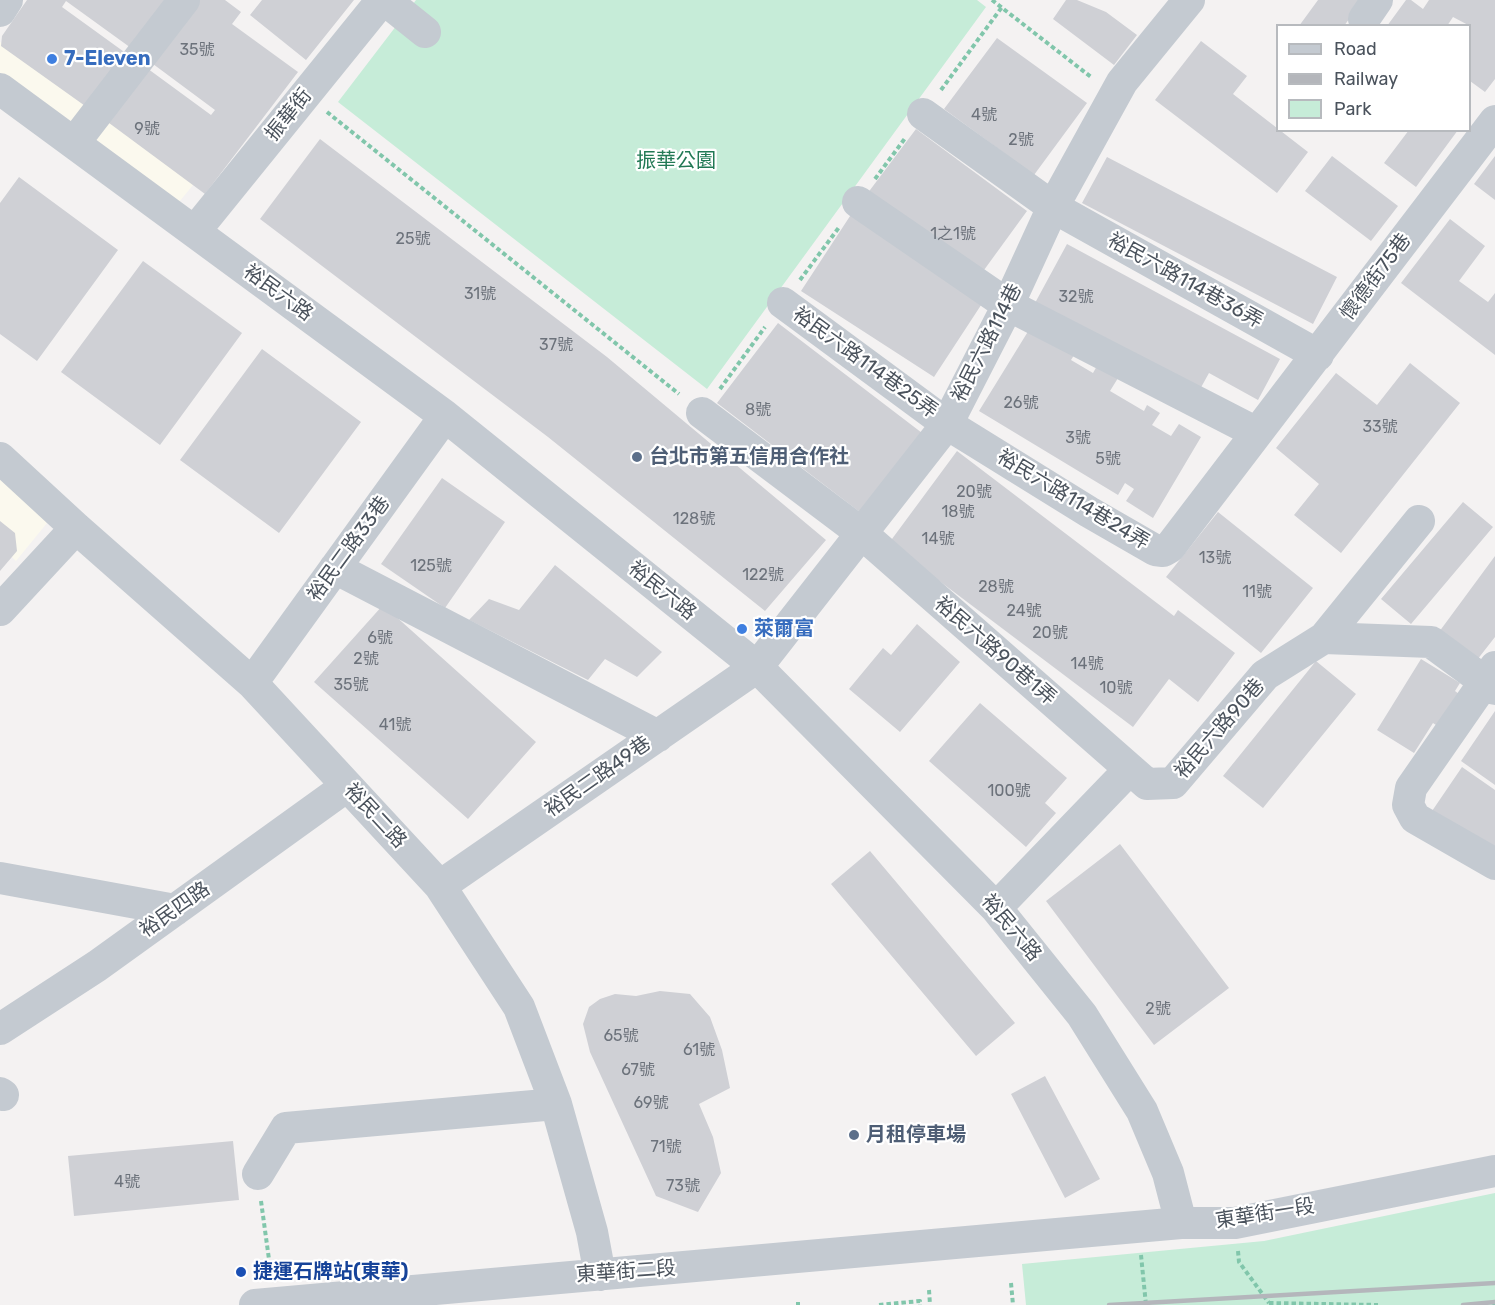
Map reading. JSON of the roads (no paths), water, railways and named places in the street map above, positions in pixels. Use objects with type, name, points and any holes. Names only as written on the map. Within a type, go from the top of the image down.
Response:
[{"type":"street","points":[[0,11],[7,0]]},
{"type":"street","points":[[74,143],[184,0]]},
{"type":"street","points":[[383,0],[425,32]]},
{"type":"street","name":"振華街","points":[[195,231],[383,0]]},
{"type":"street","name":"裕民六路114巷","points":[[757,668],[860,532],[947,423],[1008,305],[1053,207],[1122,82],[1189,0]]},
{"type":"street","name":"裕民六路","points":[[0,89],[445,416],[757,668],[996,908],[1082,1015],[1142,1111],[1168,1173],[1181,1223]]},
{"type":"street","name":"裕民六路114巷36弄","points":[[922,114],[1053,207],[1318,355]]},
{"type":"street","name":"懷德街75巷","points":[[1257,434],[1495,121]]},
{"type":"street","points":[[858,202],[1008,305],[1257,434]]},
{"type":"street","name":"裕民六路114巷25弄","points":[[783,303],[947,423]]},
{"type":"street","name":"裕民六路90巷1弄","points":[[702,412],[860,532],[1130,769]]},
{"type":"street","name":"裕民二路33巷","points":[[252,683],[445,416]]},
{"type":"street","name":"裕民六路114巷24弄","points":[[947,423],[1089,512],[1155,550],[1163,551],[1170,547],[1257,434]]},
{"type":"street","name":"裕民二路","points":[[0,458],[75,528],[252,683],[440,886],[519,1007],[555,1104],[592,1232],[600,1275]]},
{"type":"street","name":"裕民六路90巷","points":[[1130,769],[1147,784],[1173,783],[1265,675],[1324,638],[1419,521]]},
{"type":"street","points":[[0,610],[75,528]]},
{"type":"street","points":[[335,568],[658,736]]},
{"type":"street","points":[[1324,638],[1431,642],[1492,679],[1411,788],[1408,805],[1415,818],[1495,864]]},
{"type":"street","name":"裕民二路49巷","points":[[440,886],[757,668]]},
{"type":"street","points":[[996,908],[1130,769]]},
{"type":"street","name":"裕民四路","points":[[0,1029],[175,910],[347,786]]},
{"type":"street","points":[[0,878],[175,910]]},
{"type":"street","points":[[258,1174],[286,1128],[555,1104]]},
{"type":"street","name":"東華街一段","points":[[996,1239],[1181,1223],[1235,1223],[1495,1171]]},
{"type":"street","name":"東華街二段","points":[[265,1304],[996,1239]]},
{"type":"railway","points":[[1109,1305],[1495,1283]]},
{"type":"railway","points":[[1463,1305],[1495,1302]]},
{"type":"place","name":"7-Eleven","points":[[52,59]]},
{"type":"place","name":"台北市第五信用合作社","points":[[637,457]]},
{"type":"place","name":"萊爾富","points":[[742,629]]},
{"type":"place","name":"月租停車場","points":[[854,1135]]},
{"type":"place","name":"捷運石牌站(東華)","points":[[241,1272]]},
{"type":"park label","name":"振華公園","points":[[676,161]]}]
